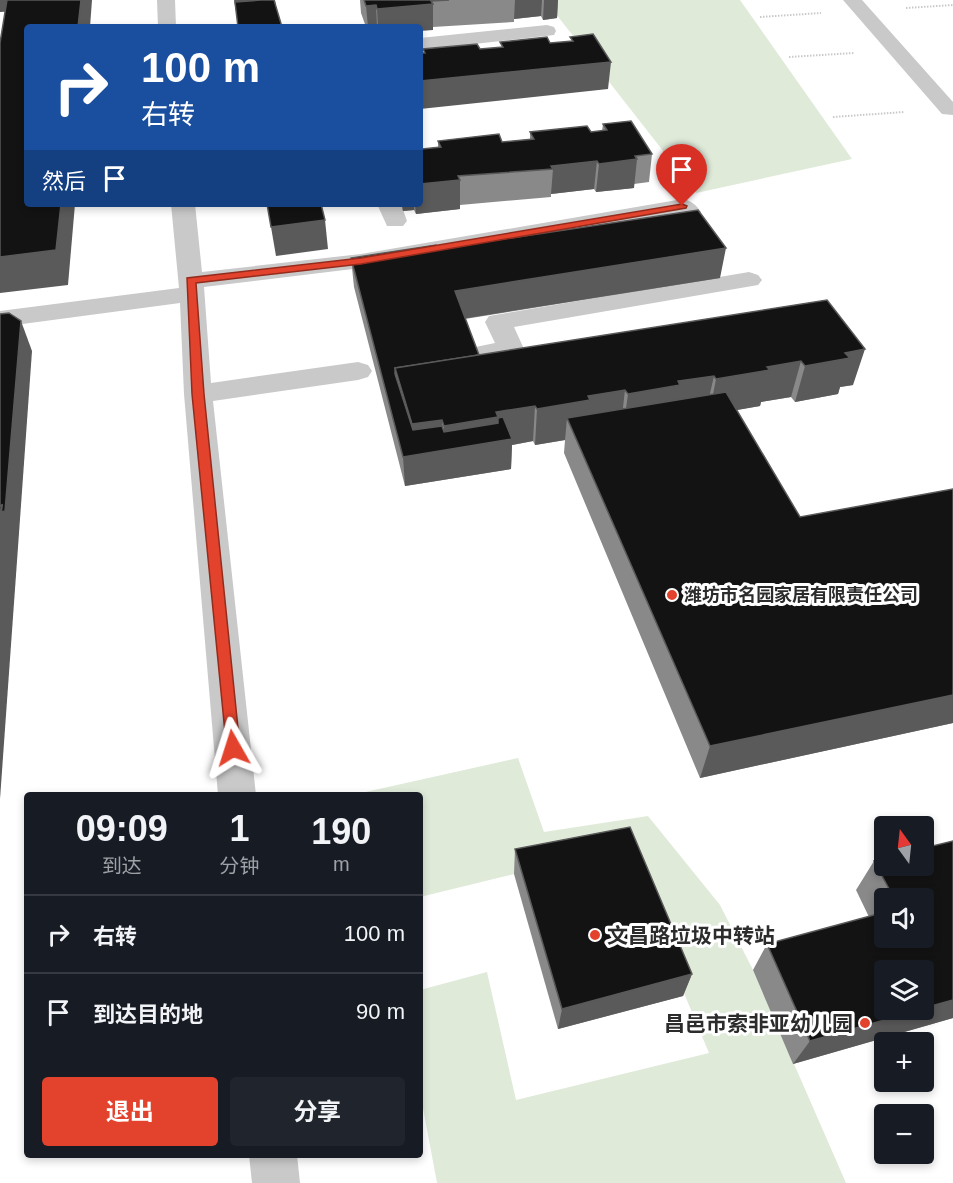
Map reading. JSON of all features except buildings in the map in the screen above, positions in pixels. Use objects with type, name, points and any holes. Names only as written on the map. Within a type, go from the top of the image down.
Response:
[{"type":"street","points":[[166,0],[167,24]]},
{"type":"street","points":[[852,0],[951,110]]},
{"type":"street","points":[[423,44],[547,31]]},
{"type":"street","points":[[0,319],[682,206],[689,212]]},
{"type":"street","points":[[183,207],[192,287],[198,394],[237,792]]},
{"type":"street","points":[[481,354],[520,358],[498,322],[749,280]]},
{"type":"street","points":[[198,394],[358,371]]},
{"type":"street","points":[[273,1158],[276,1183]]},
{"type":"path","points":[[789,57],[896,50]]},
{"type":"path","points":[[833,117],[951,110]]},
{"type":"green space","points":[[545,0],[740,0],[852,159],[696,193]]},
{"type":"green space","points":[[518,758],[544,832],[648,816],[720,905],[753,970],[846,1183],[437,1183],[423,1108],[423,989],[487,972],[516,1100],[709,1053],[625,852],[514,874],[423,896],[423,792],[365,792]]},
{"type":"place","name":"潍坊市名园家居有限责任公司","points":[[672,595]]},
{"type":"place","name":"文昌路垃圾中转站","points":[[595,935]]},
{"type":"place","name":"昌邑市索非亚幼儿园","points":[[865,1023]]},
{"type":"route","points":[[233,748],[198,394],[191,280],[361,261],[682,206]]}]
